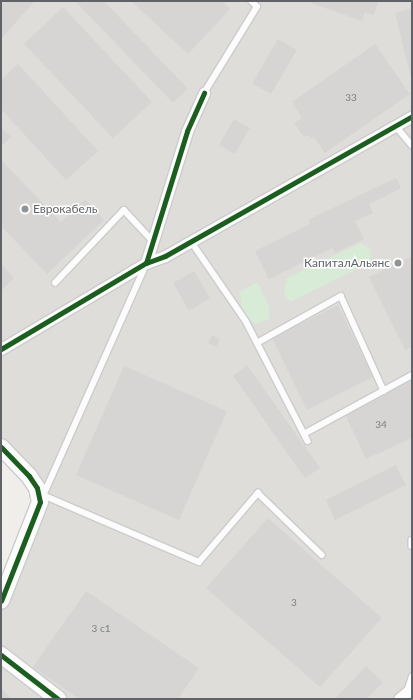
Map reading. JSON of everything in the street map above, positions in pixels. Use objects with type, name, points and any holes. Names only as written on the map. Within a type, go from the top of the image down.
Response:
[{"type":"street","points":[[146,263],[187,131],[204,93]]},
{"type":"street","points":[[1,349],[146,263],[165,256],[412,116]]},
{"type":"street","points":[[1,447],[30,476],[42,498],[1,601]]},
{"type":"street","points":[[3,659],[58,699]]},
{"type":"lane","points":[[204,93],[257,7],[251,1]]},
{"type":"lane","points":[[396,125],[412,145]]},
{"type":"lane","points":[[55,283],[124,210],[153,241]]},
{"type":"lane","points":[[191,241],[246,321],[308,441]]},
{"type":"lane","points":[[146,263],[42,498],[199,562],[258,493],[322,555]]},
{"type":"lane","points":[[258,343],[341,296],[384,391]]},
{"type":"lane","points":[[304,434],[412,375]]},
{"type":"lane","points":[[412,540],[412,546]]},
{"type":"lane","points":[[403,695],[412,677]]},
{"type":"shaded area","points":[[1,1],[412,1],[412,699],[1,699],[1,601],[40,502],[1,447]]},
{"type":"green space","points":[[361,243],[370,249],[371,262],[290,302],[284,293],[287,278]]},
{"type":"green space","points":[[257,282],[269,306],[269,319],[255,324],[242,311],[240,292]]},
{"type":"building","points":[[5,1],[35,1],[1,39],[1,5]]},
{"type":"building","points":[[75,1],[104,1],[188,89],[173,103]]},
{"type":"building","points":[[131,1],[222,1],[230,9],[188,54]]},
{"type":"building","points":[[312,1],[379,1],[374,15],[365,12],[362,21],[311,3]]},
{"type":"building","points":[[63,7],[152,102],[113,138],[24,44]]},
{"type":"building","points":[[412,8],[412,78],[411,78],[395,13]]},
{"type":"building","points":[[278,39],[297,50],[271,94],[252,84]]},
{"type":"building","points":[[375,44],[410,94],[325,153],[314,137],[311,139],[308,135],[304,137],[294,123],[302,118],[292,102]]},
{"type":"building","points":[[18,64],[98,151],[66,180],[1,109],[1,80]]},
{"type":"building","points":[[234,119],[250,128],[235,154],[219,145]]},
{"type":"building","points":[[1,127],[11,137],[3,145],[1,143]]},
{"type":"building","name":"Еврокабель","points":[[1,160],[61,222],[85,199],[104,220],[47,274],[1,226]]},
{"type":"building","points":[[396,178],[401,188],[369,204],[373,213],[355,221],[364,239],[335,253],[333,248],[269,279],[255,251],[310,224],[308,220]]},
{"type":"building","points":[[412,256],[412,347],[405,350],[369,277]]},
{"type":"building","points":[[1,264],[14,278],[1,291]]},
{"type":"building","points":[[194,271],[210,298],[189,311],[173,283]]},
{"type":"building","points":[[338,305],[373,377],[307,410],[272,338]]},
{"type":"building","points":[[212,335],[220,339],[216,347],[208,343]]},
{"type":"building","points":[[247,365],[320,468],[305,478],[233,376]]},
{"type":"building","points":[[124,366],[227,411],[179,520],[76,475]]},
{"type":"building","points":[[412,370],[412,438],[366,459],[344,412],[410,381],[406,373]]},
{"type":"building","points":[[396,465],[406,485],[335,520],[326,500]]},
{"type":"building","points":[[268,518],[382,618],[320,687],[206,588]]},
{"type":"building","points":[[86,591],[199,668],[178,699],[79,699],[33,667]]},
{"type":"building","points":[[366,666],[383,682],[367,699],[335,699]]},
{"type":"building","points":[[2,689],[12,699],[1,699]]},
{"type":"cycle path","points":[[146,263],[187,131],[204,93]]},
{"type":"cycle path","points":[[1,349],[146,263],[165,256],[412,116]]},
{"type":"cycle path","points":[[1,447],[29,476],[37,488],[40,502],[1,601]]},
{"type":"cycle path","points":[[1,655],[58,699]]},
{"type":"place","name":"Еврокабель","points":[[25,209]]},
{"type":"place","name":"КапиталАльянс","points":[[398,263]]}]
